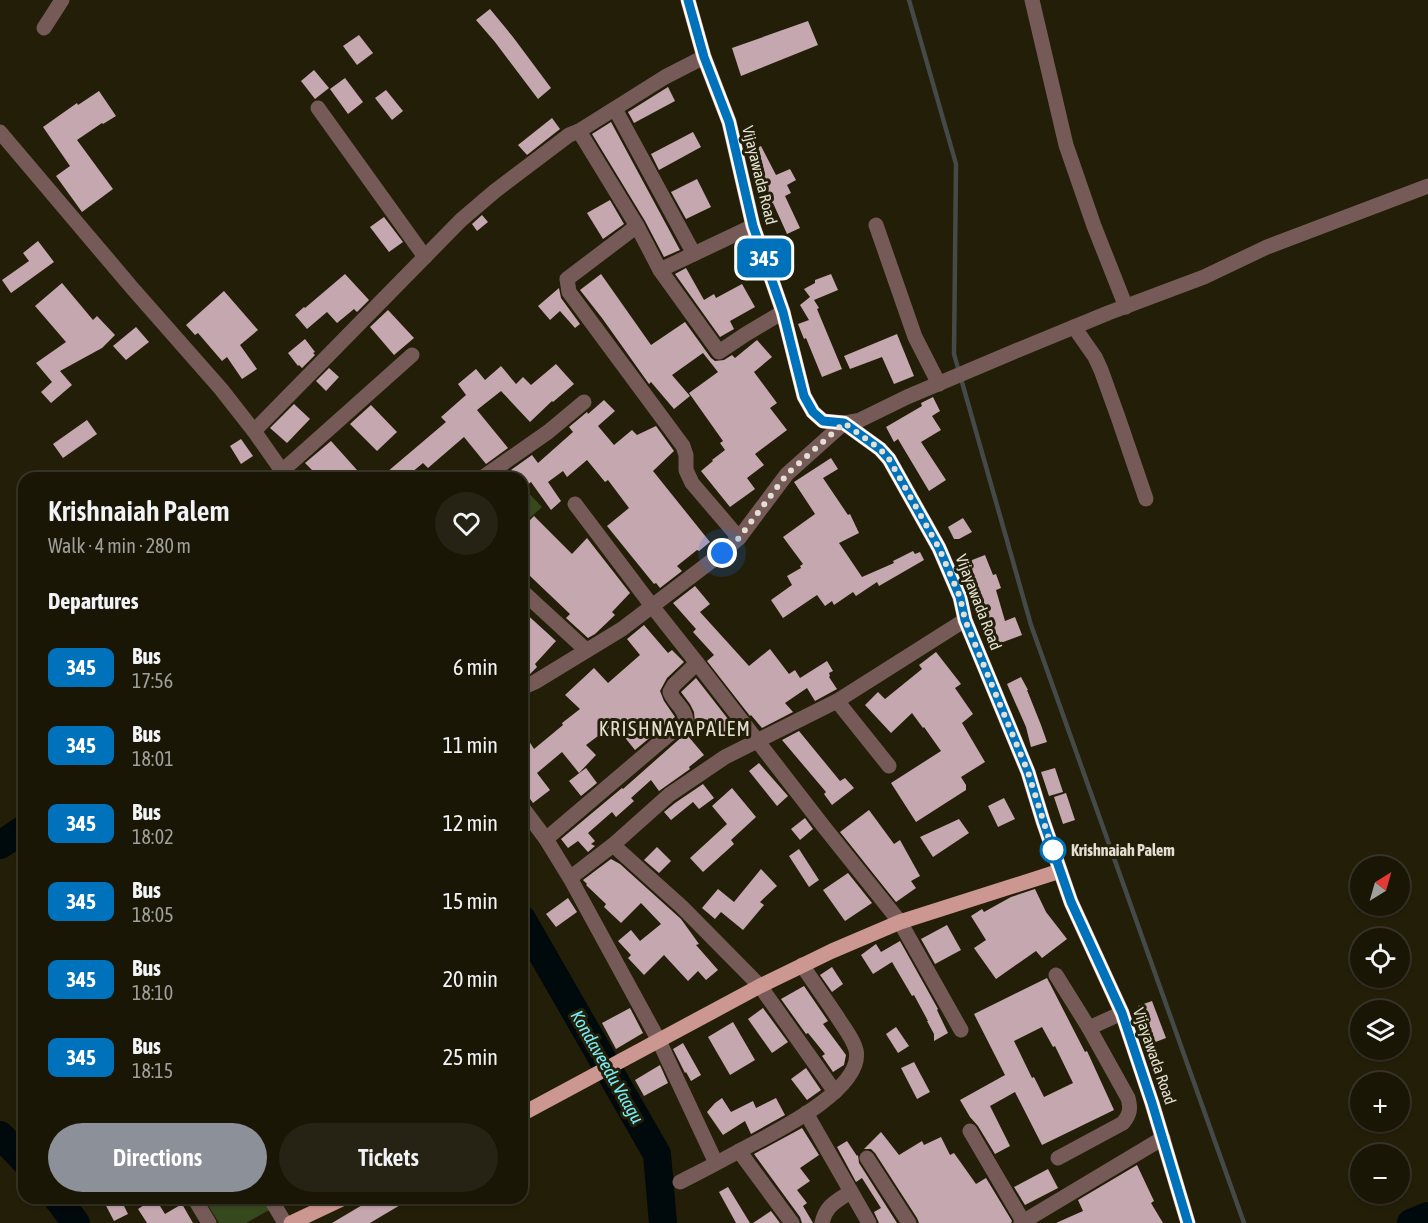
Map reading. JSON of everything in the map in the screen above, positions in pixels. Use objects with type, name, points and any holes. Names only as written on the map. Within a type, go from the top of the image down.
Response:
[{"type":"main road","name":"Vijayawada Road","points":[[688,0],[704,57],[729,122],[753,226],[783,312],[804,396],[813,412],[823,421],[844,423],[880,449],[889,459],[939,548],[960,597],[965,620],[1028,772],[1071,902],[1122,1013],[1188,1223]]},
{"type":"main road","points":[[528,1111],[802,965],[900,922],[1060,871]]},
{"type":"main road","points":[[291,1223],[331,1204]]},
{"type":"street","points":[[44,28],[62,0]]},
{"type":"street","points":[[1032,0],[1066,145],[1094,226],[1126,307]]},
{"type":"street","points":[[254,431],[461,220],[495,191],[569,135],[665,77],[704,57]]},
{"type":"street","points":[[318,108],[425,257]]},
{"type":"street","points":[[615,109],[694,254]]},
{"type":"street","points":[[579,131],[637,226],[660,270],[719,352],[783,312]]},
{"type":"street","points":[[0,132],[133,290],[221,388],[283,472]]},
{"type":"street","points":[[528,685],[622,629],[722,553],[739,538],[787,474],[844,423],[860,420],[907,397],[992,361],[1204,277],[1267,247],[1428,186]]},
{"type":"street","points":[[876,225],[915,337],[942,382]]},
{"type":"street","points":[[637,226],[567,279],[569,292],[683,446],[686,455],[686,470],[692,483],[739,538]]},
{"type":"street","points":[[660,270],[753,226]]},
{"type":"street","points":[[1074,327],[1095,357],[1101,370],[1146,499]]},
{"type":"street","points":[[288,472],[412,355]]},
{"type":"street","points":[[491,472],[548,432],[584,402]]},
{"type":"street","points":[[575,504],[652,606],[900,922],[961,1030]]},
{"type":"street","points":[[528,597],[586,650]]},
{"type":"street","points":[[570,878],[613,845],[669,795],[725,758],[837,701],[965,620]]},
{"type":"street","points":[[546,839],[686,720],[685,713],[672,698],[670,692],[674,685],[697,663]]},
{"type":"street","points":[[837,701],[889,766]]},
{"type":"street","points":[[528,815],[570,878],[659,1041],[716,1163]]},
{"type":"street","points":[[613,845],[682,907],[760,986],[835,1092]]},
{"type":"street","points":[[680,1182],[790,1124],[820,1105],[845,1082],[854,1067],[856,1051],[850,1036],[802,965]]},
{"type":"street","points":[[1056,975],[1089,1028],[1128,1098],[1131,1108],[1129,1116],[1123,1123],[1058,1158]]},
{"type":"street","points":[[1089,1028],[1122,1013]]},
{"type":"street","points":[[806,1113],[869,1223]]},
{"type":"street","points":[[970,1131],[1023,1222],[1163,1138]]},
{"type":"street","points":[[739,1151],[792,1223]]},
{"type":"street","points":[[867,1158],[909,1223]]},
{"type":"street","points":[[822,1223],[829,1207],[850,1192]]},
{"type":"street","points":[[198,1204],[209,1223]]},
{"type":"street","points":[[274,1204],[285,1223]]},
{"type":"green space","points":[[528,492],[542,507],[528,520]]},
{"type":"green space","points":[[207,1204],[268,1204],[271,1209],[246,1223],[219,1223]]},
{"type":"building","points":[[490,9],[551,88],[538,99],[476,20]]},
{"type":"building","points":[[808,21],[818,45],[741,76],[732,48]]},
{"type":"building","points":[[359,35],[373,53],[357,65],[343,46]]},
{"type":"building","points":[[314,70],[329,88],[315,99],[301,81]]},
{"type":"building","points":[[345,78],[363,102],[348,114],[330,89]]},
{"type":"building","points":[[668,87],[675,101],[634,123],[628,112]]},
{"type":"building","points":[[386,90],[403,111],[392,120],[375,98]]},
{"type":"building","points":[[99,91],[116,116],[77,140],[113,189],[82,212],[56,176],[70,166],[43,127],[77,103],[78,105]]},
{"type":"building","points":[[552,118],[560,129],[527,155],[518,145]]},
{"type":"building","points":[[611,122],[680,250],[664,257],[592,134]]},
{"type":"building","points":[[693,132],[701,147],[659,170],[651,154]]},
{"type":"building","points":[[761,146],[776,175],[790,169],[796,180],[787,185],[791,193],[785,196],[800,228],[787,234],[746,154]]},
{"type":"building","points":[[697,179],[711,207],[686,219],[671,192]]},
{"type":"building","points":[[610,200],[624,224],[603,239],[587,213]]},
{"type":"building","points":[[482,215],[488,222],[477,231],[472,224]]},
{"type":"building","points":[[384,217],[403,242],[389,252],[370,227]]},
{"type":"building","points":[[38,241],[54,262],[11,293],[2,280],[29,261],[23,253]]},
{"type":"building","points":[[686,268],[704,300],[714,294],[716,298],[742,284],[755,307],[730,321],[734,329],[720,337],[675,274]]},
{"type":"building","points":[[345,274],[369,300],[357,312],[354,309],[337,323],[327,312],[307,329],[295,315]]},
{"type":"building","points":[[601,274],[651,345],[685,322],[715,361],[724,360],[732,355],[735,358],[757,340],[772,357],[754,372],[777,403],[770,408],[787,430],[755,454],[764,465],[747,478],[755,489],[730,507],[701,471],[725,450],[720,443],[723,441],[689,393],[718,372],[703,353],[672,375],[690,396],[674,409],[651,382],[649,384],[580,290]]},
{"type":"building","points":[[831,274],[838,290],[814,300],[842,369],[822,377],[798,324],[809,320],[800,305],[810,297],[804,289],[815,283],[815,280]]},
{"type":"building","points":[[62,283],[93,320],[97,316],[115,335],[102,348],[60,371],[72,385],[51,403],[41,392],[52,382],[36,363],[66,342],[35,306]]},
{"type":"building","points":[[559,288],[561,298],[580,324],[575,328],[560,311],[550,320],[538,306]]},
{"type":"building","points":[[224,291],[258,330],[240,345],[257,369],[242,379],[227,357],[222,361],[198,333],[195,335],[186,325]]},
{"type":"building","points":[[388,310],[414,338],[394,355],[370,327]]},
{"type":"building","points":[[136,327],[149,342],[126,360],[113,346]]},
{"type":"building","points":[[897,334],[914,376],[894,384],[882,357],[850,369],[844,356]]},
{"type":"building","points":[[305,339],[315,355],[302,368],[288,353]]},
{"type":"building","points":[[556,364],[574,384],[530,422],[501,391],[477,410],[508,448],[486,464],[464,437],[428,468],[423,463],[412,472],[387,472],[446,422],[441,417],[466,395],[458,384],[476,369],[485,380],[501,366],[516,384],[523,377],[531,385]]},
{"type":"building","points":[[329,368],[339,377],[326,391],[316,381]]},
{"type":"building","points":[[933,397],[940,411],[932,416],[941,430],[921,442],[946,480],[929,491],[898,439],[894,442],[886,427]]},
{"type":"building","points":[[604,400],[615,411],[598,426],[614,445],[632,430],[637,435],[656,426],[674,451],[653,471],[710,542],[677,566],[682,571],[660,588],[656,583],[654,584],[607,526],[629,508],[608,480],[605,482],[587,460],[567,477],[563,471],[548,482],[561,501],[551,510],[531,482],[528,484],[528,472],[511,470],[532,455],[538,463],[573,432],[569,427],[587,412],[588,414]]},
{"type":"building","points":[[294,404],[310,419],[287,443],[270,428]]},
{"type":"building","points":[[371,405],[397,432],[377,451],[350,424]]},
{"type":"building","points":[[87,420],[97,434],[63,458],[53,444]]},
{"type":"building","points":[[241,439],[253,456],[241,464],[230,446]]},
{"type":"building","points":[[331,441],[357,470],[355,472],[314,472],[305,463]]},
{"type":"building","points":[[831,458],[838,469],[823,478],[848,515],[850,514],[859,533],[839,543],[862,577],[894,563],[893,561],[913,551],[915,554],[920,552],[924,560],[879,586],[877,582],[856,596],[853,592],[834,605],[832,601],[825,606],[817,595],[783,618],[771,600],[792,585],[787,576],[801,568],[803,564],[783,537],[815,514],[794,482]]},
{"type":"building","points":[[534,516],[572,554],[587,538],[630,593],[612,612],[615,615],[588,638],[566,618],[570,614],[528,576],[528,522]]},
{"type":"building","points":[[963,518],[972,532],[959,539],[954,539],[948,527]]},
{"type":"building","points":[[985,555],[1001,588],[996,590],[1005,621],[1015,617],[1022,635],[998,644],[967,562]]},
{"type":"building","points":[[695,586],[710,604],[700,612],[749,666],[770,649],[789,674],[795,670],[800,678],[827,661],[833,671],[829,673],[829,677],[837,689],[815,701],[807,688],[785,703],[793,712],[762,728],[707,661],[714,655],[693,632],[696,629],[673,603]]},
{"type":"building","points":[[528,615],[556,641],[535,664],[537,667],[528,675]]},
{"type":"building","points":[[644,625],[668,653],[672,650],[684,662],[667,678],[660,691],[675,717],[635,750],[614,724],[586,745],[596,755],[579,773],[562,752],[537,773],[550,790],[533,803],[528,796],[528,740],[534,749],[580,709],[565,695],[594,668],[608,683],[640,655],[627,639]]},
{"type":"building","points":[[936,652],[961,684],[955,688],[973,714],[962,723],[985,762],[961,777],[966,790],[916,822],[891,783],[941,751],[912,713],[891,733],[865,705],[878,692],[885,699],[922,669],[919,665]]},
{"type":"building","points":[[1021,677],[1047,742],[1031,747],[1026,727],[1007,684]]},
{"type":"building","points":[[696,678],[735,728],[722,738],[706,719],[688,736],[704,755],[689,767],[690,769],[659,791],[651,780],[631,798],[634,801],[616,817],[612,812],[588,833],[595,841],[591,844],[595,846],[588,852],[578,841],[568,848],[561,839],[623,789],[693,727],[694,712],[681,692]]},
{"type":"building","points":[[799,731],[840,781],[845,778],[854,788],[832,805],[824,794],[826,792],[782,740]]},
{"type":"building","points":[[759,763],[788,796],[777,806],[749,771]]},
{"type":"building","points":[[586,768],[597,783],[581,796],[569,781]]},
{"type":"building","points":[[1055,768],[1063,792],[1049,796],[1041,772]]},
{"type":"building","points":[[703,784],[714,798],[699,809],[693,802],[671,820],[664,812]]},
{"type":"building","points":[[732,788],[756,817],[731,840],[734,844],[703,872],[690,858],[727,824],[712,806]]},
{"type":"building","points":[[1066,793],[1075,820],[1063,824],[1054,797]]},
{"type":"building","points":[[1004,798],[1015,819],[998,827],[988,806]]},
{"type":"building","points":[[869,810],[894,844],[900,840],[920,876],[911,881],[916,888],[896,902],[840,832]]},
{"type":"building","points":[[805,818],[813,829],[800,840],[791,829]]},
{"type":"building","points":[[959,819],[969,833],[933,857],[920,837]]},
{"type":"building","points":[[657,847],[671,861],[659,873],[644,860]]},
{"type":"building","points":[[799,849],[819,880],[809,887],[789,856]]},
{"type":"building","points":[[611,859],[620,864],[681,919],[699,944],[696,945],[718,970],[706,980],[698,971],[688,981],[664,955],[644,975],[628,958],[631,955],[618,941],[631,930],[640,941],[661,924],[641,903],[621,923],[604,907],[606,904],[583,880]]},
{"type":"building","points":[[761,869],[777,886],[760,902],[764,905],[743,930],[721,912],[715,919],[702,908],[718,889],[734,902]]},
{"type":"building","points":[[848,873],[872,903],[845,921],[823,890]]},
{"type":"building","points":[[1035,889],[1046,912],[1067,939],[1042,958],[1036,951],[996,979],[974,948],[986,940],[971,916],[982,909],[984,912],[1011,897]]},
{"type":"building","points":[[568,898],[577,912],[556,927],[546,914]]},
{"type":"building","points":[[947,925],[961,950],[935,964],[921,939]]},
{"type":"building","points":[[900,941],[938,1009],[948,1033],[934,1041],[934,1034],[928,1021],[892,962],[873,974],[861,955],[876,944],[881,952]]},
{"type":"building","points":[[832,967],[843,984],[832,992],[820,975]]},
{"type":"building","points":[[1047,978],[1085,1052],[1087,1051],[1114,1110],[1042,1145],[1015,1092],[990,1106],[1010,1146],[995,1154],[960,1100],[1005,1075],[974,1014]],"holes":[[[1042,1027],[1053,1047],[1055,1046],[1073,1083],[1044,1097],[1014,1041]]]},
{"type":"building","points":[[804,986],[828,1021],[823,1024],[846,1055],[844,1065],[833,1072],[822,1056],[825,1054],[808,1033],[806,1034],[781,999]]},
{"type":"building","points":[[1152,1001],[1166,1038],[1153,1043],[1138,1006]]},
{"type":"building","points":[[630,1008],[643,1033],[616,1049],[602,1023]]},
{"type":"building","points":[[763,1008],[788,1042],[772,1053],[748,1019]]},
{"type":"building","points":[[733,1022],[755,1060],[730,1075],[708,1037]]},
{"type":"building","points":[[896,1027],[909,1046],[898,1053],[886,1034]]},
{"type":"building","points":[[683,1043],[701,1075],[691,1081],[673,1049]]},
{"type":"building","points":[[914,1062],[930,1092],[917,1099],[901,1068]]},
{"type":"building","points":[[660,1065],[668,1083],[644,1096],[635,1080]]},
{"type":"building","points":[[806,1068],[821,1090],[807,1100],[791,1079]]},
{"type":"building","points":[[722,1098],[731,1112],[753,1101],[756,1108],[776,1098],[785,1115],[751,1134],[745,1121],[723,1135],[707,1112]]},
{"type":"building","points":[[802,1128],[819,1155],[800,1168],[810,1181],[797,1190],[807,1203],[803,1206],[813,1223],[802,1223],[754,1154]]},
{"type":"building","points":[[881,1132],[899,1155],[922,1141],[924,1145],[941,1137],[950,1155],[954,1153],[976,1184],[986,1178],[1012,1221],[1011,1223],[919,1223],[875,1153],[871,1149],[864,1149]]},
{"type":"building","points":[[847,1141],[858,1155],[859,1163],[897,1223],[879,1223],[874,1212],[881,1208],[862,1178],[856,1182],[837,1147]]},
{"type":"building","points":[[1137,1165],[1154,1201],[1151,1203],[1163,1223],[1056,1223],[1083,1211],[1078,1200]]},
{"type":"building","points":[[1048,1169],[1058,1188],[1025,1205],[1014,1187]]},
{"type":"building","points":[[728,1187],[750,1223],[736,1223],[719,1192]]},
{"type":"building","points":[[105,1204],[123,1204],[128,1214],[114,1221]]},
{"type":"building","points":[[146,1204],[159,1204],[165,1214],[182,1204],[193,1223],[147,1223],[138,1209]]},
{"type":"building","points":[[364,1204],[402,1204],[370,1223],[332,1223]]},
{"type":"building","points":[[771,1211],[780,1223],[753,1223]]},
{"type":"waterway","points":[[909,0],[956,164],[954,354],[1031,625],[1244,1223]]},
{"type":"waterway","name":"Kondaveedu Vaagu","points":[[0,845],[18,833]]},
{"type":"waterway","name":"Kondaveedu Vaagu","points":[[528,929],[657,1154],[663,1223]]},
{"type":"waterway","name":"Kondaveedu Vaagu","points":[[0,1135],[18,1154]]},
{"type":"waterway","name":"Kondaveedu Vaagu","points":[[62,1204],[76,1223]]},
{"type":"waterway","name":"Kondaveedu Vaagu","points":[[1411,1223],[1428,1216]]},
{"type":"bus line","name":"345","points":[[688,0],[704,57],[729,122],[753,226],[783,312],[804,396],[813,412],[823,421],[844,423],[880,449],[889,459],[939,548],[960,597],[965,620],[1028,772],[1071,902],[1122,1013],[1188,1223]]},
{"type":"place","name":"Krishnaiah Palem","points":[[1053,850]]},
{"type":"district","name":"KRISHNAYAPALEM","points":[[675,729]]},
{"type":"route","points":[[722,553],[739,538],[787,474],[844,423],[880,449],[889,459],[939,548],[960,597],[965,620],[1028,772],[1054,855],[1053,850]]}]
